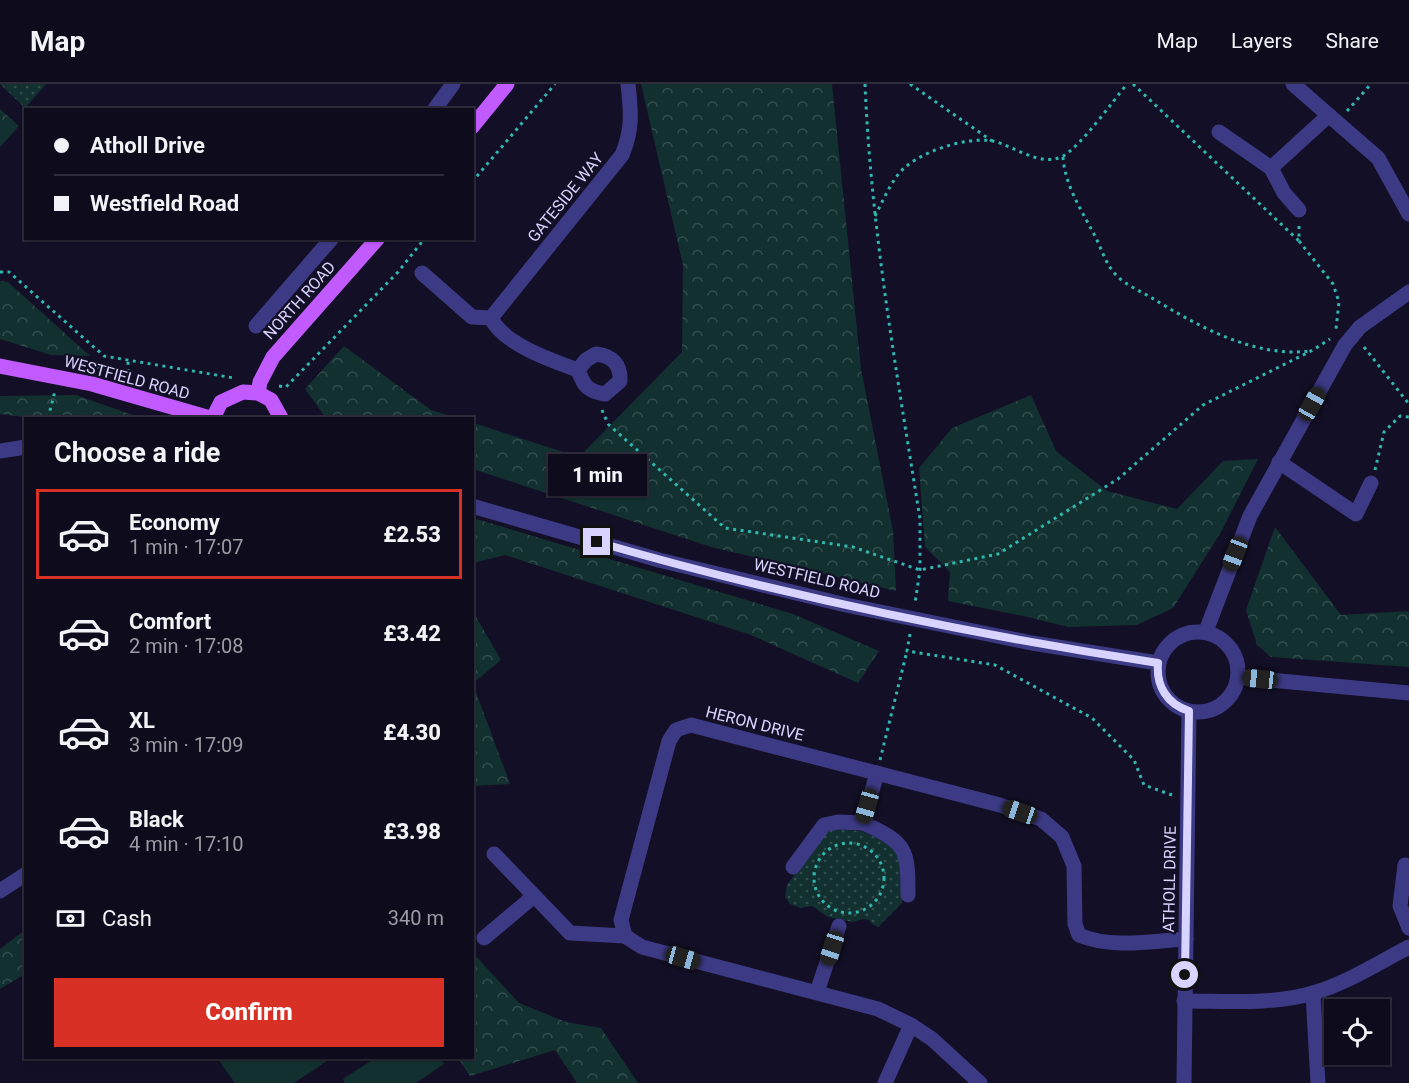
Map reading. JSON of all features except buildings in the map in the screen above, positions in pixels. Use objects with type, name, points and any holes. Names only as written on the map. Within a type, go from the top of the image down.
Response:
[{"type":"main road","points":[[474,125],[507,84]]},
{"type":"main road","name":"NORTH ROAD","points":[[259,387],[273,357],[376,240]]},
{"type":"main road","name":"WESTFIELD ROAD","points":[[0,366],[92,384],[208,417]]},
{"type":"main road","points":[[212,417],[221,402],[259,387],[271,400],[280,417]]},
{"type":"street","points":[[435,108],[453,84]]},
{"type":"street","name":"GATESIDE WAY","points":[[491,318],[622,155],[630,136],[631,114],[628,84]]},
{"type":"street","points":[[1293,84],[1378,158],[1409,214]]},
{"type":"street","points":[[1271,168],[1334,118]]},
{"type":"street","points":[[1219,132],[1271,168],[1284,193],[1299,210]]},
{"type":"street","points":[[256,326],[330,240]]},
{"type":"street","points":[[422,273],[472,317],[491,318],[506,335],[539,356],[578,370],[585,386],[593,392],[605,394],[620,381],[621,372],[607,355],[596,354],[586,360],[578,370]]},
{"type":"street","points":[[1206,631],[1250,516],[1345,345],[1360,327],[1409,292]]},
{"type":"street","points":[[0,451],[24,447]]},
{"type":"street","points":[[1279,462],[1356,514],[1371,483]]},
{"type":"street","name":"WESTFIELD ROAD","points":[[474,507],[659,560],[846,604],[1032,643],[1158,663]]},
{"type":"street","points":[[1194,631],[1206,631],[1217,635],[1230,646],[1236,655],[1238,677],[1228,700],[1211,710],[1189,711],[1180,708],[1167,698],[1159,684],[1158,663],[1162,652],[1177,637],[1194,631]]},
{"type":"street","points":[[1238,677],[1409,693]]},
{"type":"street","name":"ATHOLL DRIVE","points":[[1184,1083],[1189,711]]},
{"type":"street","name":"HERON DRIVE","points":[[624,936],[621,920],[669,741],[676,730],[691,725],[1000,805],[1041,819],[1062,837],[1074,866],[1075,924],[1079,935],[1091,940],[1112,943],[1186,939]]},
{"type":"street","points":[[863,823],[877,773]]},
{"type":"street","points":[[793,867],[824,825],[838,822],[863,823],[887,834],[901,846],[908,863],[908,896]]},
{"type":"street","points":[[494,854],[570,933],[624,936],[642,947],[878,1009],[911,1025],[932,1039],[980,1083]]},
{"type":"street","points":[[1405,865],[1400,906],[1409,928]]},
{"type":"street","points":[[0,891],[24,875]]},
{"type":"street","points":[[484,938],[534,896]]},
{"type":"street","points":[[817,992],[839,926]]},
{"type":"street","points":[[1184,1001],[1280,999],[1313,993],[1353,977],[1409,947]]},
{"type":"street","points":[[1313,993],[1318,1083]]},
{"type":"street","points":[[885,1083],[911,1025]]},
{"type":"path","points":[[474,180],[555,84]]},
{"type":"path","points":[[865,84],[874,218],[920,519],[920,570],[915,603]]},
{"type":"path","points":[[910,84],[993,141],[1037,158],[1063,157],[1083,138],[1127,84]]},
{"type":"path","points":[[593,392],[608,424],[725,528],[853,547],[920,570],[998,554],[1118,479],[1203,405],[1313,350],[1333,337],[1337,325],[1339,302],[1333,284],[1299,241],[1133,84]]},
{"type":"path","points":[[1334,118],[1371,84]]},
{"type":"path","points":[[874,218],[898,174],[916,159],[947,146],[968,141],[993,141]]},
{"type":"path","points":[[1063,157],[1073,195],[1108,267],[1119,278],[1180,316],[1213,332],[1270,350],[1296,352],[1313,350]]},
{"type":"path","points":[[1299,210],[1299,241]]},
{"type":"path","points":[[0,272],[9,272],[104,356],[259,387],[286,387],[398,272],[423,240]]},
{"type":"path","points":[[1345,345],[1355,353],[1363,345],[1409,405]]},
{"type":"path","points":[[94,367],[128,371],[128,360]]},
{"type":"path","points":[[1371,483],[1384,432],[1400,416],[1409,417]]},
{"type":"path","points":[[877,773],[910,634]]},
{"type":"path","points":[[907,651],[995,665],[1092,718],[1134,760],[1144,785],[1188,801]]},
{"type":"path","points":[[845,842],[867,847],[881,863],[884,885],[873,904],[864,910],[842,913],[823,902],[817,892],[814,871],[818,860],[834,845],[845,842]]},
{"type":"green space","points":[[0,84],[46,84],[25,108]]},
{"type":"green space","points":[[641,84],[832,84],[861,369],[893,531],[896,591],[711,547],[474,469],[474,423],[579,457],[682,352],[683,265]]},
{"type":"green space","points":[[0,109],[19,126],[0,147]]},
{"type":"green space","points":[[0,281],[8,282],[90,356],[51,355],[0,339]]},
{"type":"green space","points":[[344,346],[431,410],[454,417],[325,417],[305,389]]},
{"type":"green space","points":[[76,395],[138,417],[24,417],[0,414],[0,396]]},
{"type":"green space","points":[[1031,395],[1056,451],[1107,491],[1177,509],[1223,461],[1258,459],[1221,532],[1173,608],[1137,625],[1068,627],[948,601],[950,572],[925,547],[919,468],[952,428]]},
{"type":"green space","points":[[474,518],[793,614],[879,651],[858,683],[751,635],[505,555],[474,563]]},
{"type":"green space","points":[[1275,527],[1341,615],[1409,611],[1409,667],[1271,657],[1257,645],[1246,610]]},
{"type":"green space","points":[[474,613],[501,660],[474,682]]},
{"type":"green space","points":[[474,687],[510,784],[474,786]]},
{"type":"green space","points":[[828,829],[861,831],[894,845],[900,855],[902,903],[878,927],[869,920],[853,922],[828,917],[812,906],[800,908],[790,904],[785,897],[787,885]]},
{"type":"green space","points":[[24,931],[24,975],[0,989],[0,949]]},
{"type":"green space","points":[[474,954],[519,1003],[566,1022],[601,1028],[638,1083],[577,1083],[555,1050],[470,1076],[459,1059],[474,1059]]},
{"type":"green space","points":[[218,1059],[330,1059],[294,1083],[235,1083]]},
{"type":"green space","points":[[373,1059],[441,1059],[444,1064],[416,1083],[345,1083],[343,1079]]},
{"type":"route","points":[[597,542],[659,560],[846,604],[1032,643],[1158,663],[1159,684],[1167,698],[1180,708],[1189,711],[1185,975]]}]
